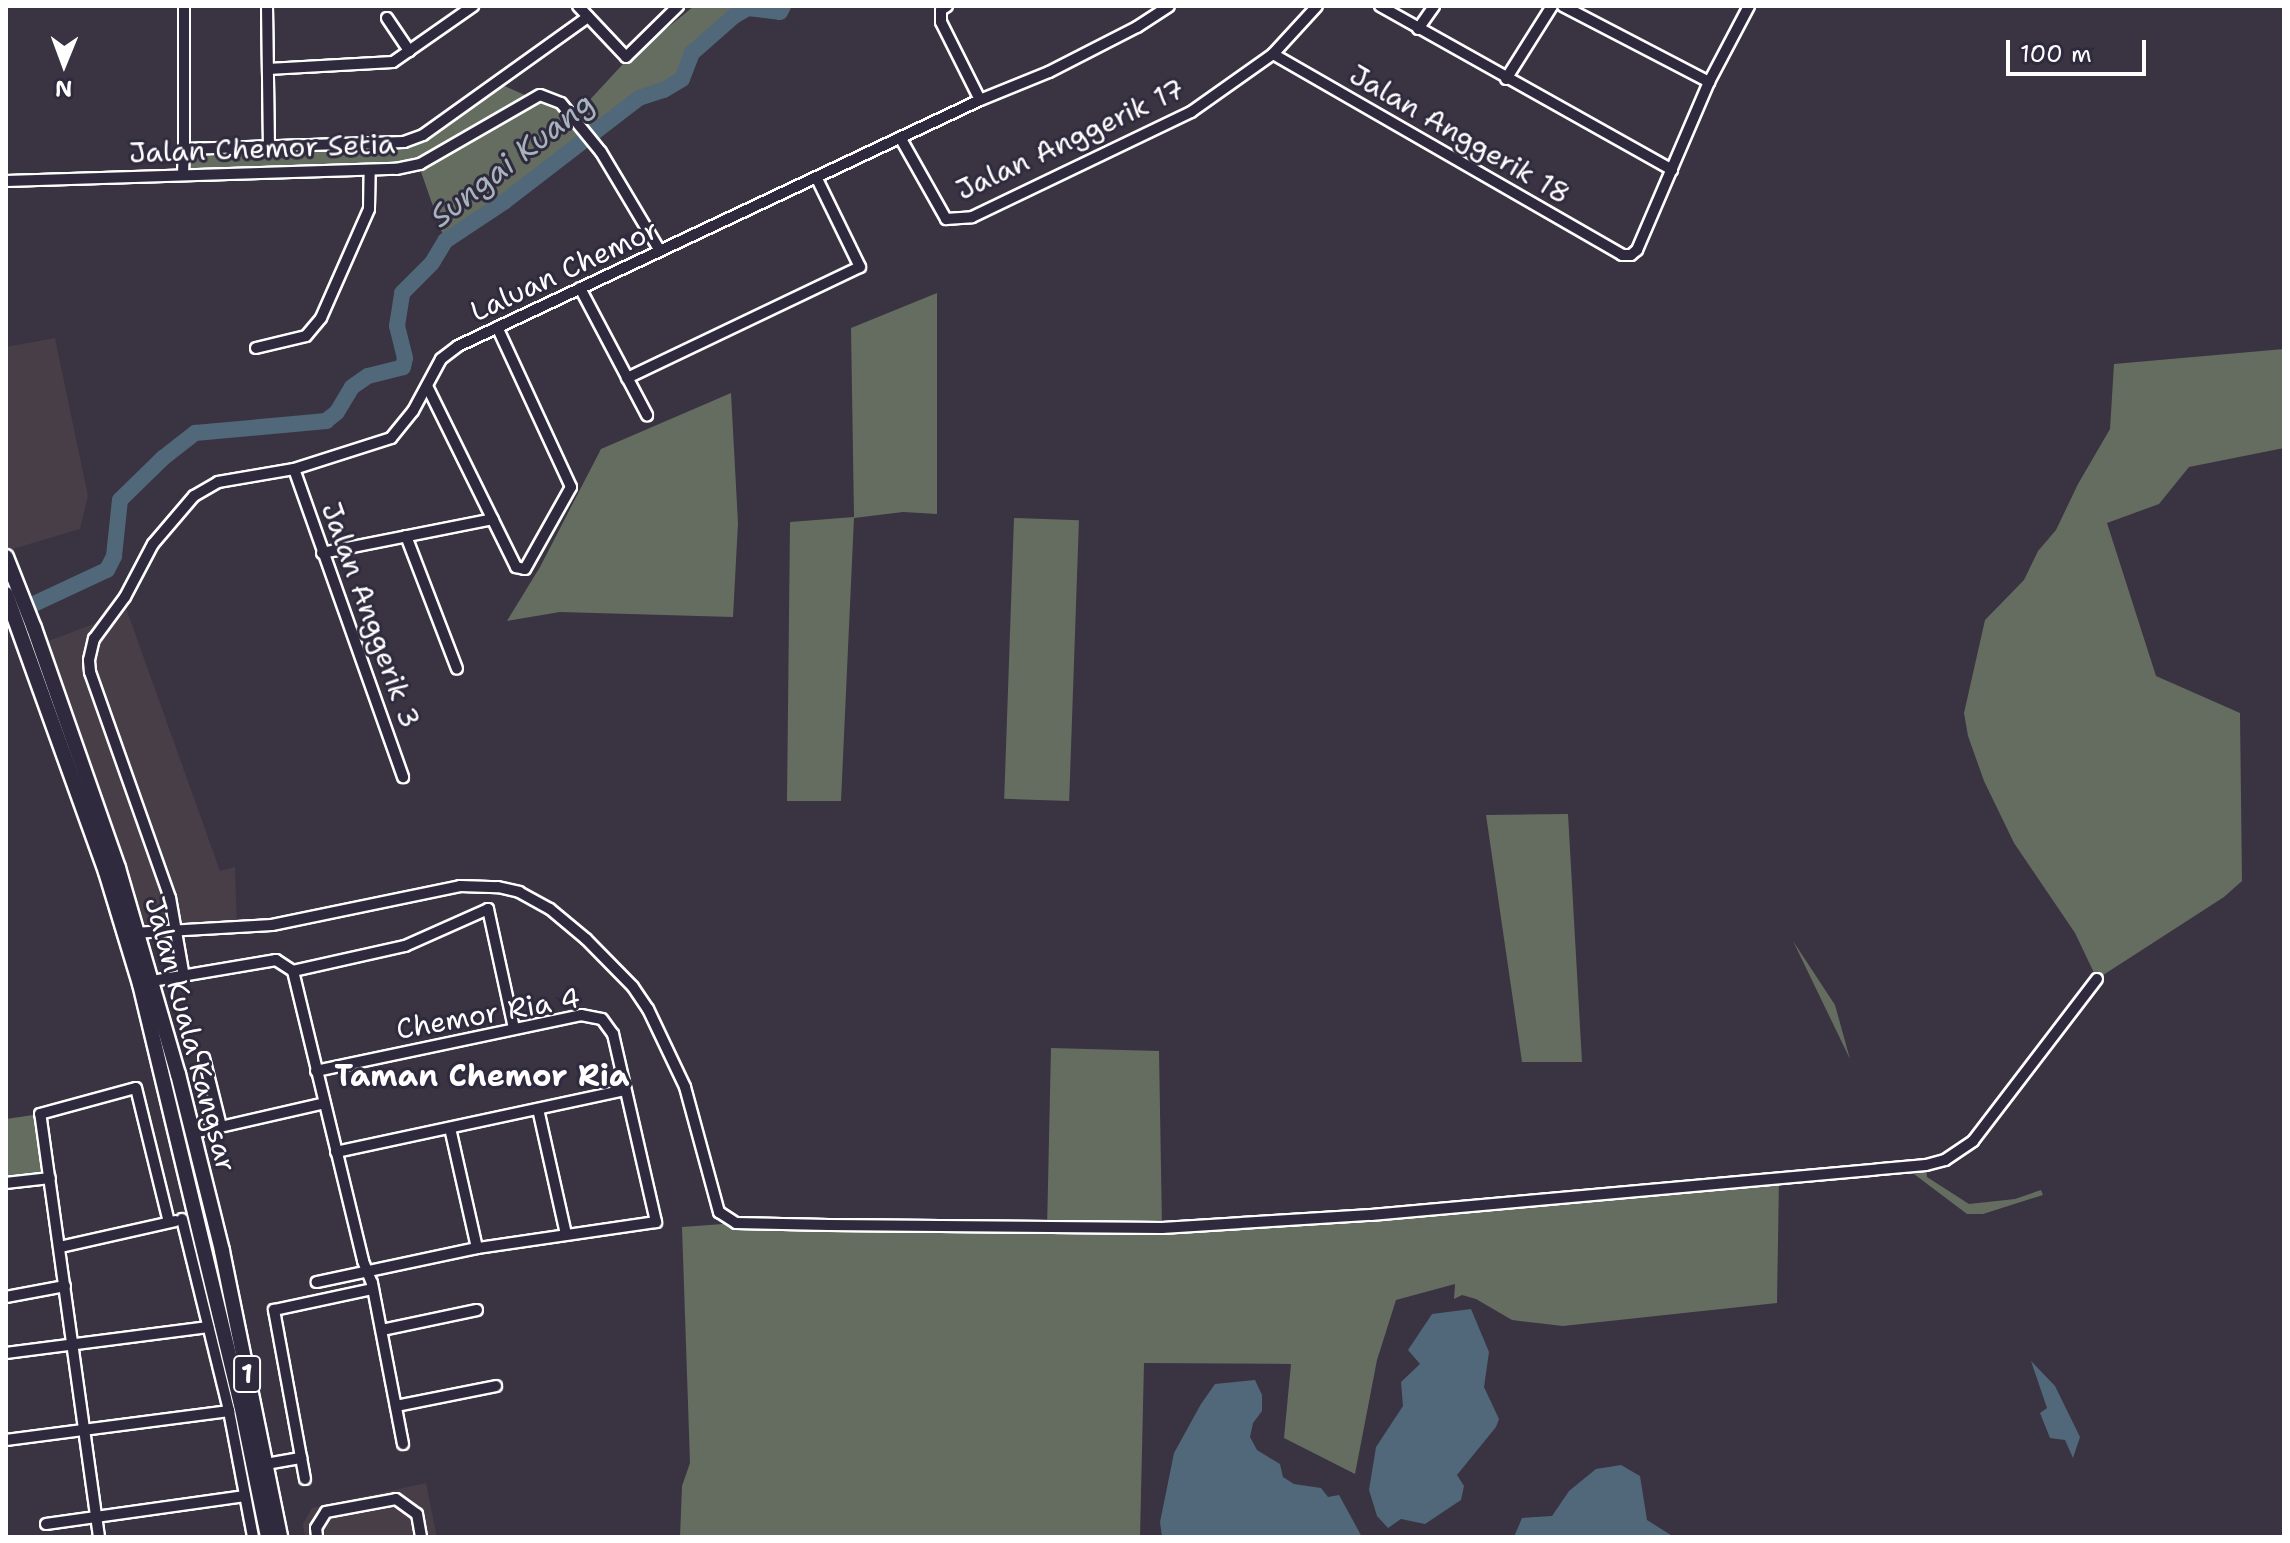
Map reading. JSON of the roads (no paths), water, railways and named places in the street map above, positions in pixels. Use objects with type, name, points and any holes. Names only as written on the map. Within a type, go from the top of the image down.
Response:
[{"type":"highway","name":"Jalan Kuala Kangsar","points":[[6,557],[12,597],[28,630],[131,934],[152,981],[194,1133],[222,1251],[280,1537]]},
{"type":"highway","name":"Jalan Kuala Kangsar","points":[[131,934],[189,1217],[241,1404],[268,1537]]},
{"type":"highway","points":[[189,1217],[203,1208],[201,1184],[204,1176]]},
{"type":"highway","points":[[189,1217],[206,1219],[214,1246],[222,1251]]},
{"type":"street","points":[[183,174],[184,6]]},
{"type":"street","points":[[267,6],[269,146]]},
{"type":"street","points":[[578,6],[626,57],[678,6]]},
{"type":"street","points":[[947,6],[941,10],[941,22],[980,100]]},
{"type":"street","name":"Laluan Chemor","points":[[177,929],[170,898],[90,672],[94,639],[125,597],[153,544],[186,504],[218,482],[294,469],[391,438],[402,427],[441,359],[458,346],[980,100],[1049,72],[1137,27],[1169,6]]},
{"type":"street","name":"Jalan Anggerik 17","points":[[901,139],[946,219],[972,217],[1163,128],[1273,54],[1317,6]]},
{"type":"street","points":[[1380,6],[1672,170],[1709,82],[1749,6]]},
{"type":"street","points":[[1418,29],[1434,6]]},
{"type":"street","points":[[1506,79],[1552,6]]},
{"type":"street","points":[[1563,6],[1709,82]]},
{"type":"street","points":[[268,69],[393,62],[467,8]]},
{"type":"street","points":[[184,149],[404,142],[423,135],[588,17]]},
{"type":"street","points":[[387,18],[409,51]]},
{"type":"street","name":"Jalan Anggerik 18","points":[[1273,54],[1622,255],[1637,250],[1672,170]]},
{"type":"street","name":"Jalan Chemor Setia","points":[[6,181],[370,170],[420,164],[540,95],[561,103],[601,152],[660,251]]},
{"type":"street","points":[[256,348],[306,336],[321,318],[369,209],[370,170]]},
{"type":"street","points":[[627,378],[860,267],[817,179]]},
{"type":"street","points":[[580,288],[647,415]]},
{"type":"street","points":[[427,386],[516,567],[525,569],[571,487],[497,327]]},
{"type":"street","name":"Jalan Anggerik 3","points":[[294,469],[403,777]]},
{"type":"street","points":[[322,553],[493,519]]},
{"type":"street","points":[[406,536],[457,669]]},
{"type":"street","points":[[131,934],[272,925],[460,886],[498,887],[536,899],[615,967],[648,1009],[685,1087],[719,1212],[736,1223],[1127,1230],[1371,1215],[1926,1165],[1945,1160],[1973,1141],[2097,979]]},
{"type":"street","points":[[293,971],[405,946],[488,909],[514,1028]]},
{"type":"street","points":[[177,929],[184,977]]},
{"type":"street","points":[[152,981],[276,960],[293,971],[336,1152],[373,1289],[403,1444]]},
{"type":"street","name":"Chemor Ria 4","points":[[316,1071],[581,1015],[602,1019],[613,1034],[656,1222],[566,1234]]},
{"type":"street","points":[[204,1058],[221,1126]]},
{"type":"street","points":[[99,1537],[40,1114],[136,1088],[169,1222]]},
{"type":"street","points":[[336,1152],[624,1090]]},
{"type":"street","points":[[194,1133],[325,1103]]},
{"type":"street","points":[[317,1282],[477,1248],[566,1234],[538,1109]]},
{"type":"street","points":[[450,1128],[477,1248]]},
{"type":"street","points":[[6,1183],[50,1178]]},
{"type":"street","points":[[60,1247],[189,1217],[208,1327],[229,1411],[253,1537]]},
{"type":"street","points":[[6,1297],[65,1286]]},
{"type":"street","points":[[305,1479],[274,1310],[373,1289]]},
{"type":"street","points":[[382,1330],[477,1310]]},
{"type":"street","points":[[6,1353],[208,1327]]},
{"type":"street","points":[[396,1406],[496,1386]]},
{"type":"street","points":[[6,1440],[229,1411]]},
{"type":"street","points":[[266,1464],[301,1458]]},
{"type":"street","points":[[46,1524],[245,1496]]},
{"type":"street","points":[[316,1532],[326,1512],[396,1499],[417,1514],[421,1537]]},
{"type":"water","points":[[1471,1309],[1489,1352],[1484,1387],[1499,1419],[1496,1427],[1457,1475],[1464,1486],[1461,1500],[1425,1524],[1401,1519],[1388,1528],[1377,1516],[1369,1490],[1376,1447],[1403,1406],[1401,1382],[1420,1364],[1408,1350],[1432,1314]]},
{"type":"water","points":[[2031,1361],[2055,1386],[2080,1437],[2073,1458],[2065,1440],[2050,1438],[2040,1413],[2047,1408]]},
{"type":"water","points":[[1255,1380],[1262,1395],[1262,1411],[1253,1423],[1250,1437],[1257,1450],[1280,1464],[1283,1477],[1294,1484],[1321,1488],[1328,1497],[1339,1495],[1362,1537],[1162,1537],[1160,1522],[1174,1453],[1201,1404],[1215,1384]]},
{"type":"water","points":[[1621,1465],[1640,1476],[1647,1520],[1674,1537],[1514,1537],[1522,1518],[1552,1516],[1569,1491],[1596,1469]]},
{"type":"waterway","name":"Sungai Kuang","points":[[6,617],[107,570],[114,556],[120,500],[163,458],[195,433],[326,421],[337,412],[352,387],[368,376],[403,367],[405,358],[397,326],[402,293],[432,263],[445,241],[504,202],[639,98],[664,90],[682,79],[692,53],[734,16],[748,8],[780,12],[783,6]]},
{"type":"district","name":"Taman Chemor Ria","points":[[482,1076]]}]
